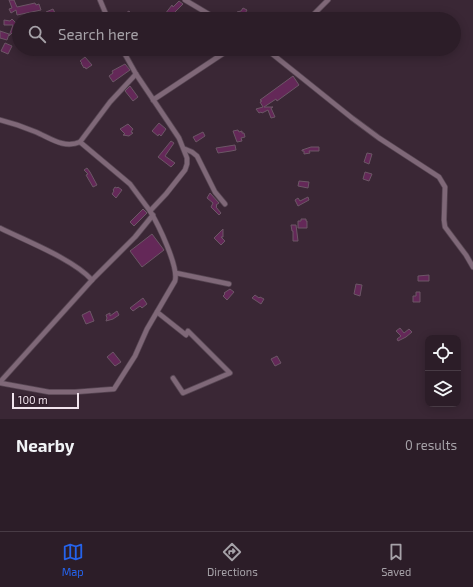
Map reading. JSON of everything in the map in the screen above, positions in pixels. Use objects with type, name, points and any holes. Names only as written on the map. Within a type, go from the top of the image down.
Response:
[{"type":"street","points":[[100,0],[105,12]]},
{"type":"street","points":[[185,0],[205,12]]},
{"type":"street","points":[[316,12],[328,0]]},
{"type":"street","points":[[0,382],[92,280],[125,247],[187,167],[188,158],[180,138],[153,100],[126,56]]},
{"type":"street","points":[[153,100],[219,56]]},
{"type":"street","points":[[276,56],[352,118],[379,138],[439,177],[445,187],[445,227],[473,267]]},
{"type":"street","points":[[0,120],[37,132],[58,142],[74,145],[80,142],[110,102],[136,74]]},
{"type":"street","points":[[0,382],[49,392],[114,389],[135,356],[147,329],[175,281],[176,273],[167,246],[152,213],[130,184],[111,166],[80,142]]},
{"type":"street","points":[[185,149],[197,156],[215,192],[224,204]]},
{"type":"street","points":[[0,228],[60,257],[75,266],[92,280]]},
{"type":"street","points":[[176,273],[228,284]]},
{"type":"street","points":[[157,312],[186,335],[188,331],[230,373],[182,393],[173,378]]},
{"type":"building","points":[[9,0],[14,0],[17,7],[35,3],[36,5],[39,4],[41,10],[31,12],[16,12],[16,10],[11,13],[9,9],[12,8]]},
{"type":"building","points":[[179,1],[183,4],[175,12],[167,12],[172,5],[173,7]]},
{"type":"building","points":[[243,8],[247,10],[246,12],[237,12],[241,11]]},
{"type":"building","points":[[53,9],[54,12],[46,12]]},
{"type":"building","points":[[12,19],[12,25],[4,25],[4,20],[10,21]]},
{"type":"building","points":[[0,31],[9,34],[7,40],[0,38]]},
{"type":"building","points":[[5,43],[12,46],[8,54],[1,51]]},
{"type":"building","points":[[85,57],[92,65],[86,69],[80,61]]},
{"type":"building","points":[[125,64],[130,70],[113,82],[109,76],[113,73],[112,71]]},
{"type":"building","points":[[293,76],[299,85],[277,101],[276,99],[264,107],[273,107],[271,108],[275,117],[271,118],[268,110],[259,113],[256,109],[263,107],[260,102],[262,101],[260,100]]},
{"type":"building","points":[[130,86],[138,97],[133,101],[125,91]]},
{"type":"building","points":[[159,123],[166,129],[161,136],[159,134],[158,136],[152,131]]},
{"type":"building","points":[[128,124],[133,129],[131,132],[133,133],[129,136],[123,135],[125,134],[120,129]]},
{"type":"building","points":[[238,130],[239,132],[242,131],[242,133],[244,133],[245,137],[241,138],[242,141],[237,142],[233,131]]},
{"type":"building","points":[[203,132],[205,136],[196,142],[193,137]]},
{"type":"building","points":[[171,141],[174,143],[165,156],[175,163],[171,167],[158,157]]},
{"type":"building","points":[[235,145],[236,150],[231,151],[218,153],[216,148]]},
{"type":"building","points":[[311,147],[319,147],[319,151],[309,151],[310,153],[304,154],[304,151],[302,150]]},
{"type":"building","points":[[367,153],[372,154],[369,164],[364,162]]},
{"type":"building","points":[[87,168],[97,185],[93,187],[86,175],[88,174],[84,170]]},
{"type":"building","points":[[365,172],[372,174],[369,181],[363,179]]},
{"type":"building","points":[[299,181],[309,182],[308,188],[298,186]]},
{"type":"building","points":[[115,187],[122,190],[116,198],[112,194]]},
{"type":"building","points":[[210,193],[219,203],[216,207],[221,213],[219,215],[211,207],[213,203],[207,198]]},
{"type":"building","points":[[308,197],[309,200],[298,206],[295,200],[298,198],[300,201]]},
{"type":"building","points":[[143,209],[147,213],[134,226],[130,222]]},
{"type":"building","points":[[301,219],[306,219],[307,228],[298,228],[298,221],[301,221]]},
{"type":"building","points":[[291,225],[296,225],[298,241],[293,241],[293,231]]},
{"type":"building","points":[[223,229],[223,237],[221,237],[225,241],[221,245],[214,238]]},
{"type":"building","points":[[152,234],[164,250],[142,267],[130,251]]},
{"type":"building","points":[[429,275],[429,281],[418,281],[418,276]]},
{"type":"building","points":[[356,284],[362,285],[360,296],[354,294]]},
{"type":"building","points":[[230,289],[234,292],[227,300],[223,296],[225,294],[224,293]]},
{"type":"building","points":[[416,292],[420,292],[420,302],[413,302],[413,296],[416,296]]},
{"type":"building","points":[[255,295],[264,299],[261,304],[252,298]]},
{"type":"building","points":[[143,298],[147,304],[142,308],[140,306],[133,311],[130,308]]},
{"type":"building","points":[[90,311],[94,321],[86,324],[82,315]]},
{"type":"building","points":[[117,311],[119,315],[106,321],[106,315],[110,313],[110,316]]},
{"type":"building","points":[[400,328],[404,333],[409,329],[412,332],[398,341],[397,339],[401,336],[396,331]]},
{"type":"building","points":[[113,352],[121,362],[115,366],[107,357]]},
{"type":"building","points":[[277,356],[281,363],[275,366],[271,359]]}]
